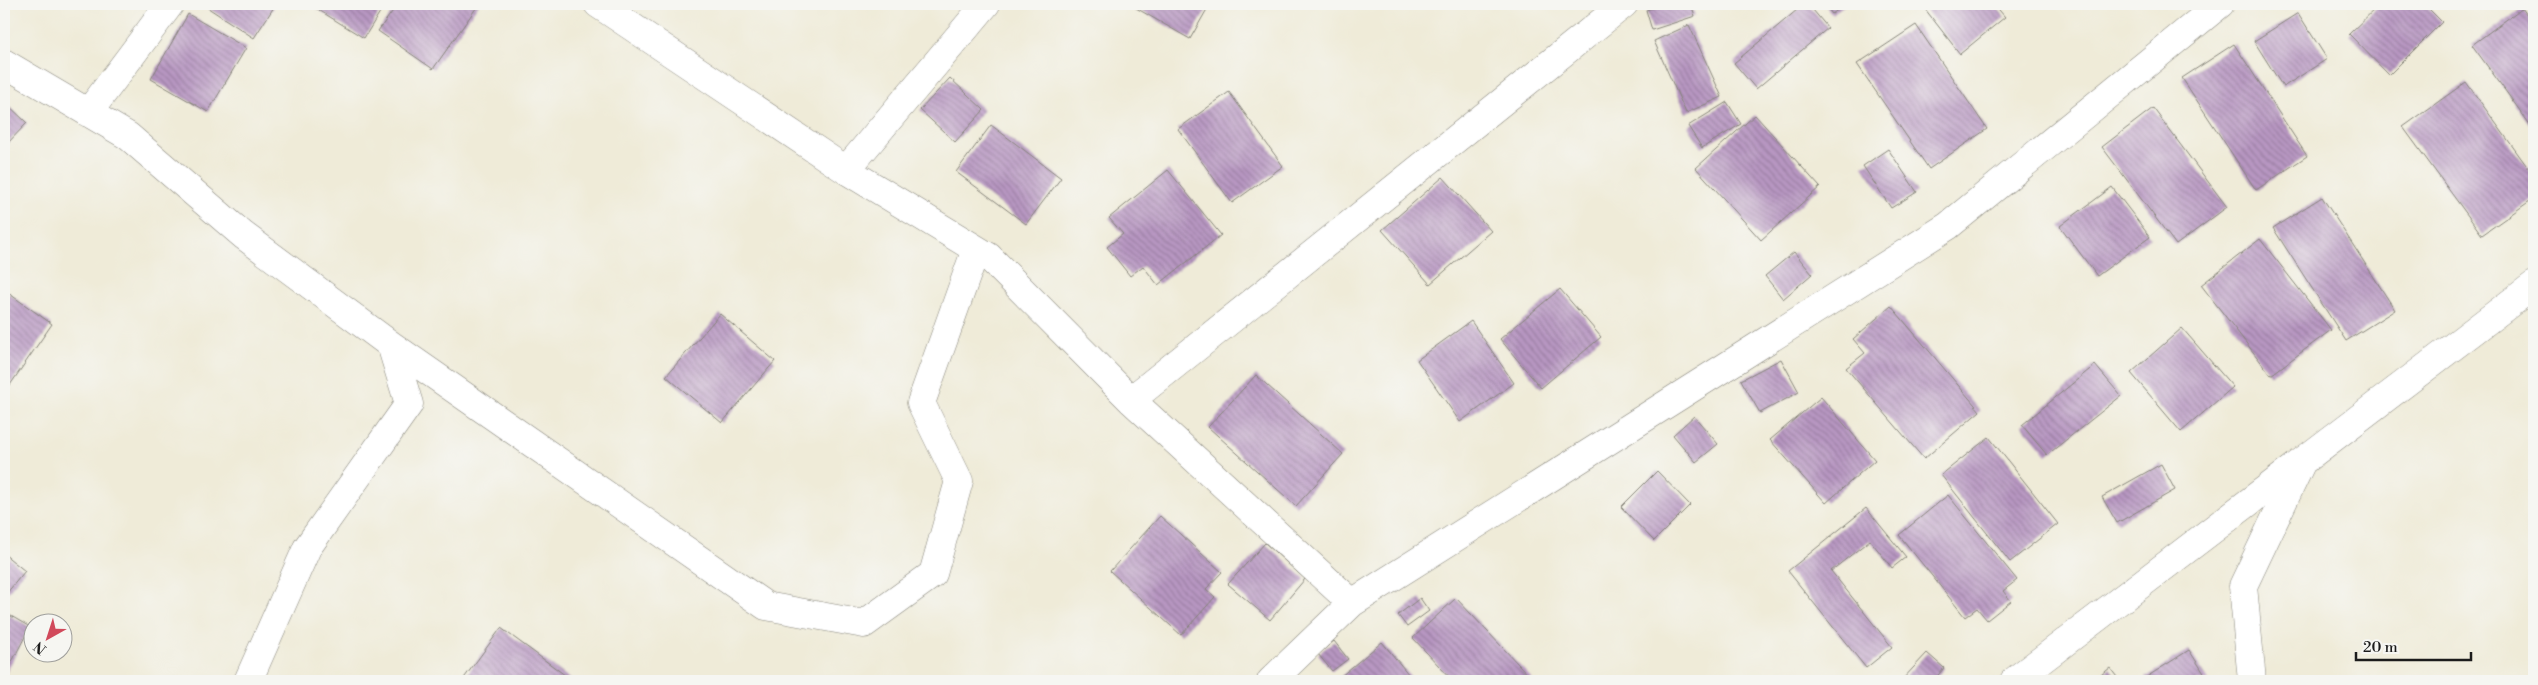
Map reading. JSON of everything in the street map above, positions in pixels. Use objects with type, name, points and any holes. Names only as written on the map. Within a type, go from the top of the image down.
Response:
[{"type":"street","points":[[88,113],[170,4]]},
{"type":"street","points":[[598,4],[846,170],[989,256],[1131,400],[1352,603]]},
{"type":"street","points":[[846,170],[986,4]]},
{"type":"street","points":[[1131,400],[1624,4]]},
{"type":"street","points":[[1270,681],[1352,603],[1948,226],[2220,4]]},
{"type":"street","points":[[4,63],[128,136],[243,235],[391,346],[766,606],[864,624],[932,574],[960,481],[921,402],[976,249]]},
{"type":"street","points":[[2014,681],[2534,285]]},
{"type":"street","points":[[248,681],[307,548],[409,404],[391,346]]},
{"type":"street","points":[[2252,681],[2243,586],[2303,460]]},
{"type":"building","points":[[202,4],[269,4],[274,7],[254,38]]},
{"type":"building","points":[[309,4],[385,4],[364,38]]},
{"type":"building","points":[[398,4],[479,4],[433,69],[378,31]]},
{"type":"building","points":[[1129,4],[1210,4],[1190,39]]},
{"type":"building","points":[[1666,4],[1691,4],[1695,16],[1652,30],[1646,10]]},
{"type":"building","points":[[1804,4],[1808,4],[1828,28],[1756,89],[1734,63]]},
{"type":"building","points":[[1824,4],[1846,4],[1832,14]]},
{"type":"building","points":[[1931,4],[1994,4],[2005,17],[1960,54],[1925,9]]},
{"type":"building","points":[[2380,4],[2424,4],[2442,22],[2389,75],[2349,34]]},
{"type":"building","points":[[2522,8],[2534,25],[2534,130],[2472,45]]},
{"type":"building","points":[[2298,13],[2327,59],[2283,87],[2254,41]]},
{"type":"building","points":[[188,14],[246,48],[208,112],[151,79]]},
{"type":"building","points":[[1689,25],[1722,97],[1686,113],[1654,41]]},
{"type":"building","points":[[1916,25],[1987,129],[1929,169],[1857,64]]},
{"type":"building","points":[[2234,44],[2307,156],[2256,190],[2182,78]]},
{"type":"building","points":[[950,78],[984,110],[955,142],[920,110]]},
{"type":"building","points":[[2466,82],[2534,176],[2534,198],[2482,235],[2403,127]]},
{"type":"building","points":[[1229,92],[1283,166],[1232,203],[1178,129]]},
{"type":"building","points":[[4,101],[27,123],[4,147]]},
{"type":"building","points":[[1727,102],[1741,124],[1702,148],[1688,126]]},
{"type":"building","points":[[2153,108],[2227,207],[2176,245],[2102,147]]},
{"type":"building","points":[[1755,115],[1820,187],[1761,240],[1696,168]]},
{"type":"building","points":[[991,125],[1061,178],[1026,224],[956,172]]},
{"type":"building","points":[[1888,149],[1917,192],[1891,208],[1863,166]]},
{"type":"building","points":[[1168,170],[1221,235],[1158,285],[1143,266],[1130,276],[1107,247],[1123,234],[1109,218]]},
{"type":"building","points":[[1443,177],[1491,231],[1430,284],[1382,230]]},
{"type":"building","points":[[2112,187],[2150,237],[2097,276],[2060,226]]},
{"type":"building","points":[[2322,197],[2395,310],[2346,341],[2273,228]]},
{"type":"building","points":[[2260,239],[2331,330],[2271,375],[2201,285]]},
{"type":"building","points":[[1794,252],[1812,274],[1783,299],[1765,276]]},
{"type":"building","points":[[1560,289],[1601,337],[1541,388],[1500,339]]},
{"type":"building","points":[[4,290],[52,324],[10,385],[4,380]]},
{"type":"building","points":[[1891,306],[1980,411],[1924,459],[1846,368],[1865,353],[1853,339]]},
{"type":"building","points":[[720,314],[775,361],[722,423],[666,376]]},
{"type":"building","points":[[1471,321],[1514,383],[1460,422],[1417,360]]},
{"type":"building","points":[[2182,328],[2233,387],[2181,432],[2131,373]]},
{"type":"building","points":[[1781,359],[1799,392],[1760,413],[1741,380]]},
{"type":"building","points":[[2095,365],[2121,396],[2047,455],[2022,425]]},
{"type":"building","points":[[1256,375],[1343,454],[1296,506],[1208,427]]},
{"type":"building","points":[[1821,397],[1875,460],[1826,503],[1770,440]]},
{"type":"building","points":[[1694,416],[1718,444],[1696,462],[1673,435]]},
{"type":"building","points":[[1989,437],[2058,524],[2010,562],[1941,475]]},
{"type":"building","points":[[2161,464],[2175,490],[2117,523],[2102,497]]},
{"type":"building","points":[[1657,471],[1690,505],[1654,541],[1621,507]]},
{"type":"building","points":[[1948,495],[2017,580],[2003,591],[2011,601],[1987,620],[1977,608],[1965,617],[1899,535]]},
{"type":"building","points":[[1866,508],[1906,557],[1892,568],[1870,540],[1831,571],[1892,647],[1866,668],[1788,571]]},
{"type":"building","points":[[1160,516],[1222,572],[1206,589],[1215,597],[1181,635],[1110,571]]},
{"type":"building","points":[[1265,543],[1305,579],[1270,620],[1228,584]]},
{"type":"building","points":[[4,554],[25,571],[6,594],[4,592]]},
{"type":"building","points":[[1420,598],[1429,611],[1407,627],[1398,615]]},
{"type":"building","points":[[1456,598],[1534,681],[1453,681],[1413,638]]},
{"type":"building","points":[[4,612],[22,622],[22,642],[4,677]]},
{"type":"building","points":[[501,628],[573,681],[462,681]]},
{"type":"building","points":[[1334,641],[1348,659],[1332,671],[1318,654]]},
{"type":"building","points":[[1382,642],[1414,681],[1344,681],[1340,677]]},
{"type":"building","points":[[2189,650],[2209,681],[2147,681],[2145,678]]},
{"type":"building","points":[[1927,653],[1944,668],[1933,681],[1901,681]]},
{"type":"building","points":[[2110,668],[2120,681],[2093,681]]}]
